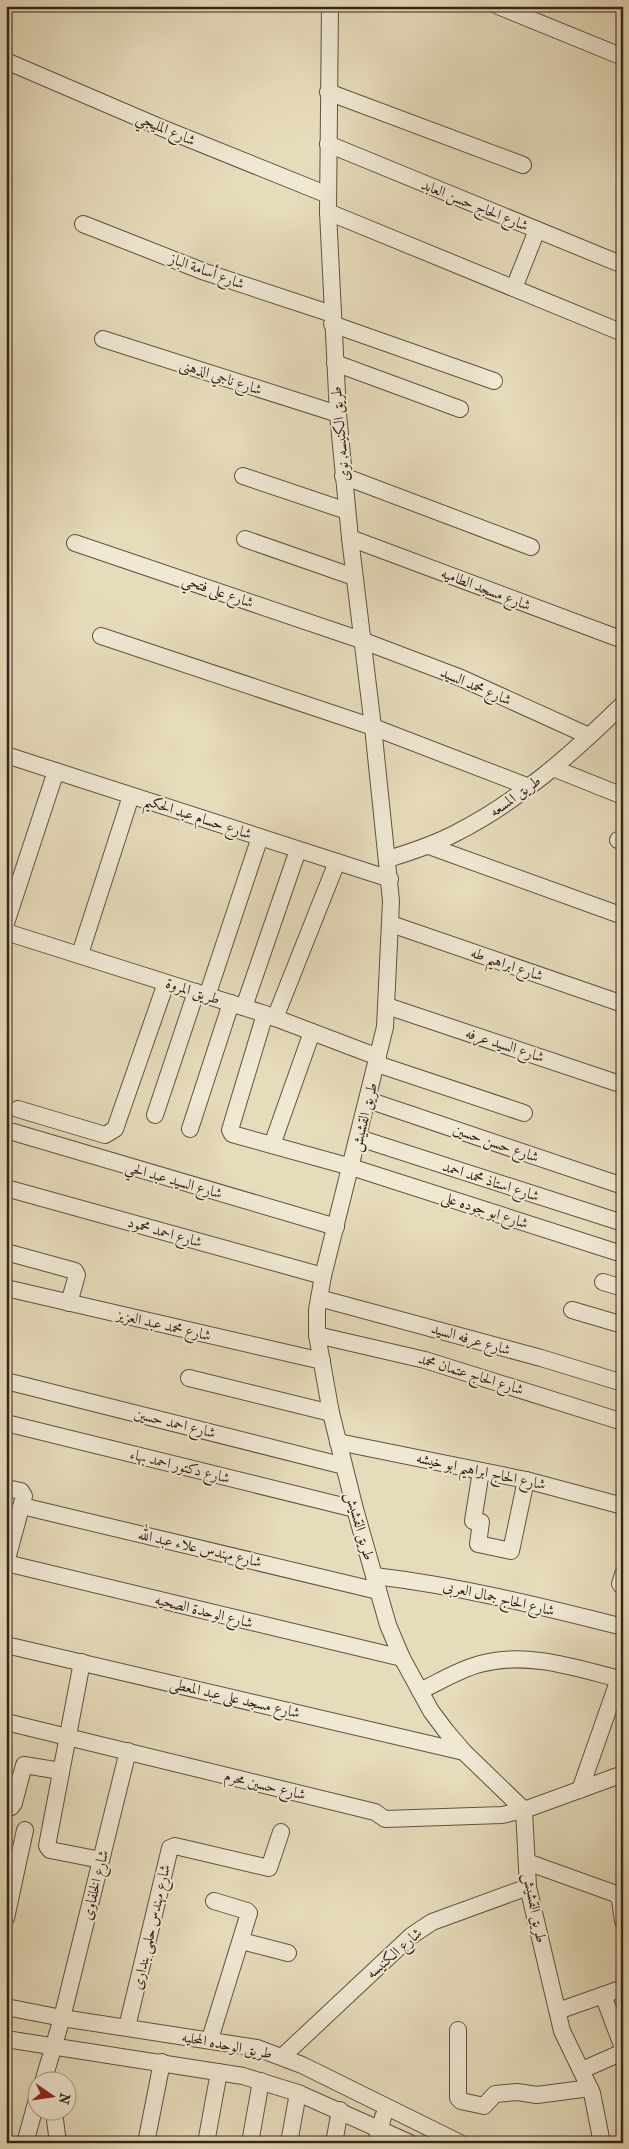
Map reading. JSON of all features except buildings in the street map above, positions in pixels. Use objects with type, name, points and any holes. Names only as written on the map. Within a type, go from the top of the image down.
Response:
[{"type":"street","name":"طريق الكنيسه, نوى","points":[[330,6],[328,212],[338,414],[361,640],[388,859]]},
{"type":"street","points":[[498,6],[623,57]]},
{"type":"street","name":"شارع المليجي","points":[[6,61],[162,128],[328,195]]},
{"type":"street","points":[[328,92],[524,165]]},
{"type":"street","name":"شارع الحاج حسن العابد","points":[[328,144],[623,265]]},
{"type":"street","points":[[328,212],[623,333]]},
{"type":"street","name":"شارع أسامة الباز","points":[[83,224],[494,381]]},
{"type":"street","points":[[514,288],[537,230]]},
{"type":"street","name":"شارع ناجي الذهنى","points":[[103,339],[338,414]]},
{"type":"street","points":[[335,363],[460,409]]},
{"type":"street","points":[[243,476],[347,511]]},
{"type":"street","points":[[343,476],[531,547]]},
{"type":"street","name":"شارع مسجد الطاميه","points":[[350,538],[623,640]]},
{"type":"street","points":[[245,539],[354,577]]},
{"type":"street","name":"شارع على فتحي","points":[[75,543],[361,640]]},
{"type":"street","points":[[101,636],[373,727],[528,787]]},
{"type":"street","name":"شارع محمد السيد","points":[[361,640],[461,678],[589,736]]},
{"type":"street","name":"طريق المسعه","points":[[388,859],[429,846],[481,820],[553,768],[623,704]]},
{"type":"street","name":"شارع حسام عبد الحكيم","points":[[6,755],[390,880]]},
{"type":"street","points":[[553,768],[623,796]]},
{"type":"street","points":[[6,923],[56,771]]},
{"type":"street","points":[[80,954],[131,796]]},
{"type":"street","points":[[156,1115],[260,837]]},
{"type":"street","points":[[429,846],[623,916]]},
{"type":"street","points":[[190,1129],[298,850]]},
{"type":"street","name":"طريق القشيش","points":[[388,859],[391,924],[387,1006],[378,1060],[319,1298],[317,1335],[331,1413],[354,1509],[388,1625],[402,1658],[431,1710],[464,1752],[524,1810],[528,1887],[565,2038],[590,2088],[599,2118],[602,2143]]},
{"type":"street","points":[[270,1016],[337,862]]},
{"type":"street","name":"شارع ابراهيم طه","points":[[391,924],[623,1004]]},
{"type":"street","name":"طريق المروة","points":[[6,932],[270,1016],[378,1060],[524,1113]]},
{"type":"street","points":[[18,1110],[105,1135],[115,1129],[166,983]]},
{"type":"street","name":"شارع السيد عرفه","points":[[387,1006],[623,1085]]},
{"type":"street","name":"شارع ابو جوده على","points":[[270,1016],[230,1130],[232,1134],[351,1167],[619,1253]]},
{"type":"street","points":[[272,1145],[312,1032]]},
{"type":"street","name":"شارع حسن حسين","points":[[368,1100],[623,1186]]},
{"type":"street","name":"شارع السيد عبد الحي","points":[[13,1132],[336,1227]]},
{"type":"street","name":"شارع استاذ محمد احمد","points":[[359,1138],[623,1223]]},
{"type":"street","name":"شارع احمد محمود","points":[[6,1188],[324,1276]]},
{"type":"street","points":[[6,1252],[76,1272],[69,1303]]},
{"type":"street","points":[[603,1282],[623,1288]]},
{"type":"street","name":"شارع محمد عبد العزيز","points":[[6,1288],[322,1361]]},
{"type":"street","name":"شارع عرفه السيد","points":[[319,1298],[541,1358],[623,1383]]},
{"type":"street","points":[[572,1310],[623,1325]]},
{"type":"street","name":"شارع الحاج عتمان محمد","points":[[317,1335],[425,1360],[623,1422]]},
{"type":"street","points":[[189,1378],[331,1413]]},
{"type":"street","name":"شارع احمد حسين","points":[[6,1381],[344,1466]]},
{"type":"street","name":"شارع دكتور احمد بهاء","points":[[6,1423],[354,1509]]},
{"type":"street","name":"شارع الحاج ابراهيم ابو خيشه","points":[[338,1442],[526,1480],[623,1506]]},
{"type":"street","points":[[481,1471],[473,1520],[481,1522],[478,1544],[511,1551],[526,1480]]},
{"type":"street","points":[[6,1488],[23,1493],[22,1506],[6,1563]]},
{"type":"street","name":"شارع مهندس علاء عبد الله","points":[[22,1506],[377,1583]]},
{"type":"street","name":"شارع الوحدة الصحيه","points":[[6,1563],[402,1658]]},
{"type":"street","points":[[623,1574],[620,1584],[623,1587]]},
{"type":"street","name":"شارع الحاج جمال العربى","points":[[377,1583],[435,1583],[623,1627]]},
{"type":"street","name":"شارع مسجد على عبد المعطى","points":[[6,1645],[464,1752]]},
{"type":"street","points":[[420,1691],[478,1664],[507,1660],[536,1660],[621,1679],[580,1790]]},
{"type":"street","points":[[82,1662],[47,1848],[101,1860]]},
{"type":"street","name":"شارع حسين محرم","points":[[6,1722],[375,1812],[385,1819],[496,1817],[524,1810],[622,1777]]},
{"type":"street","name":"شارع الخلفاوى","points":[[46,2072],[62,2018],[128,1752]]},
{"type":"street","points":[[6,1806],[11,1807],[14,1803],[24,1765],[61,1771]]},
{"type":"street","points":[[6,1918],[8,1897],[25,1830]]},
{"type":"street","name":"شارع مهندس حلمى بندارى","points":[[126,2028],[170,1848],[175,1846],[269,1868],[282,1832]]},
{"type":"street","points":[[527,1862],[616,1894],[620,1900],[623,1921]]},
{"type":"street","name":"شارع الكنيسه","points":[[283,2056],[410,1936],[432,1922],[528,1887]]},
{"type":"street","points":[[210,2039],[241,1941],[248,1911],[214,1901]]},
{"type":"street","points":[[241,1941],[288,1953]]},
{"type":"street","points":[[558,2011],[623,1988]]},
{"type":"street","points":[[582,2070],[623,2050],[602,1995]]},
{"type":"street","name":"طريق الوحده المحليه","points":[[6,2007],[62,2018],[210,2039],[257,2048],[283,2056],[460,2143]]},
{"type":"street","points":[[458,2030],[458,2098],[461,2101],[484,2106],[495,2094],[517,2092],[536,2095],[590,2088]]},
{"type":"street","name":"طريق الوحده المحليه","points":[[6,2038],[162,2062],[261,2081],[340,2110],[378,2135],[410,2143]]},
{"type":"street","points":[[146,2143],[162,2062]]},
{"type":"street","points":[[206,2143],[220,2072]]},
{"type":"street","points":[[250,2143],[261,2081]]},
{"type":"street","points":[[289,2143],[298,2093]]},
{"type":"street","points":[[378,2135],[386,2108]]},
{"type":"street","points":[[334,2143],[340,2110]]},
{"type":"street","points":[[25,2143],[31,2122]]},
{"type":"street","points":[[55,2122],[58,2143]]}]
